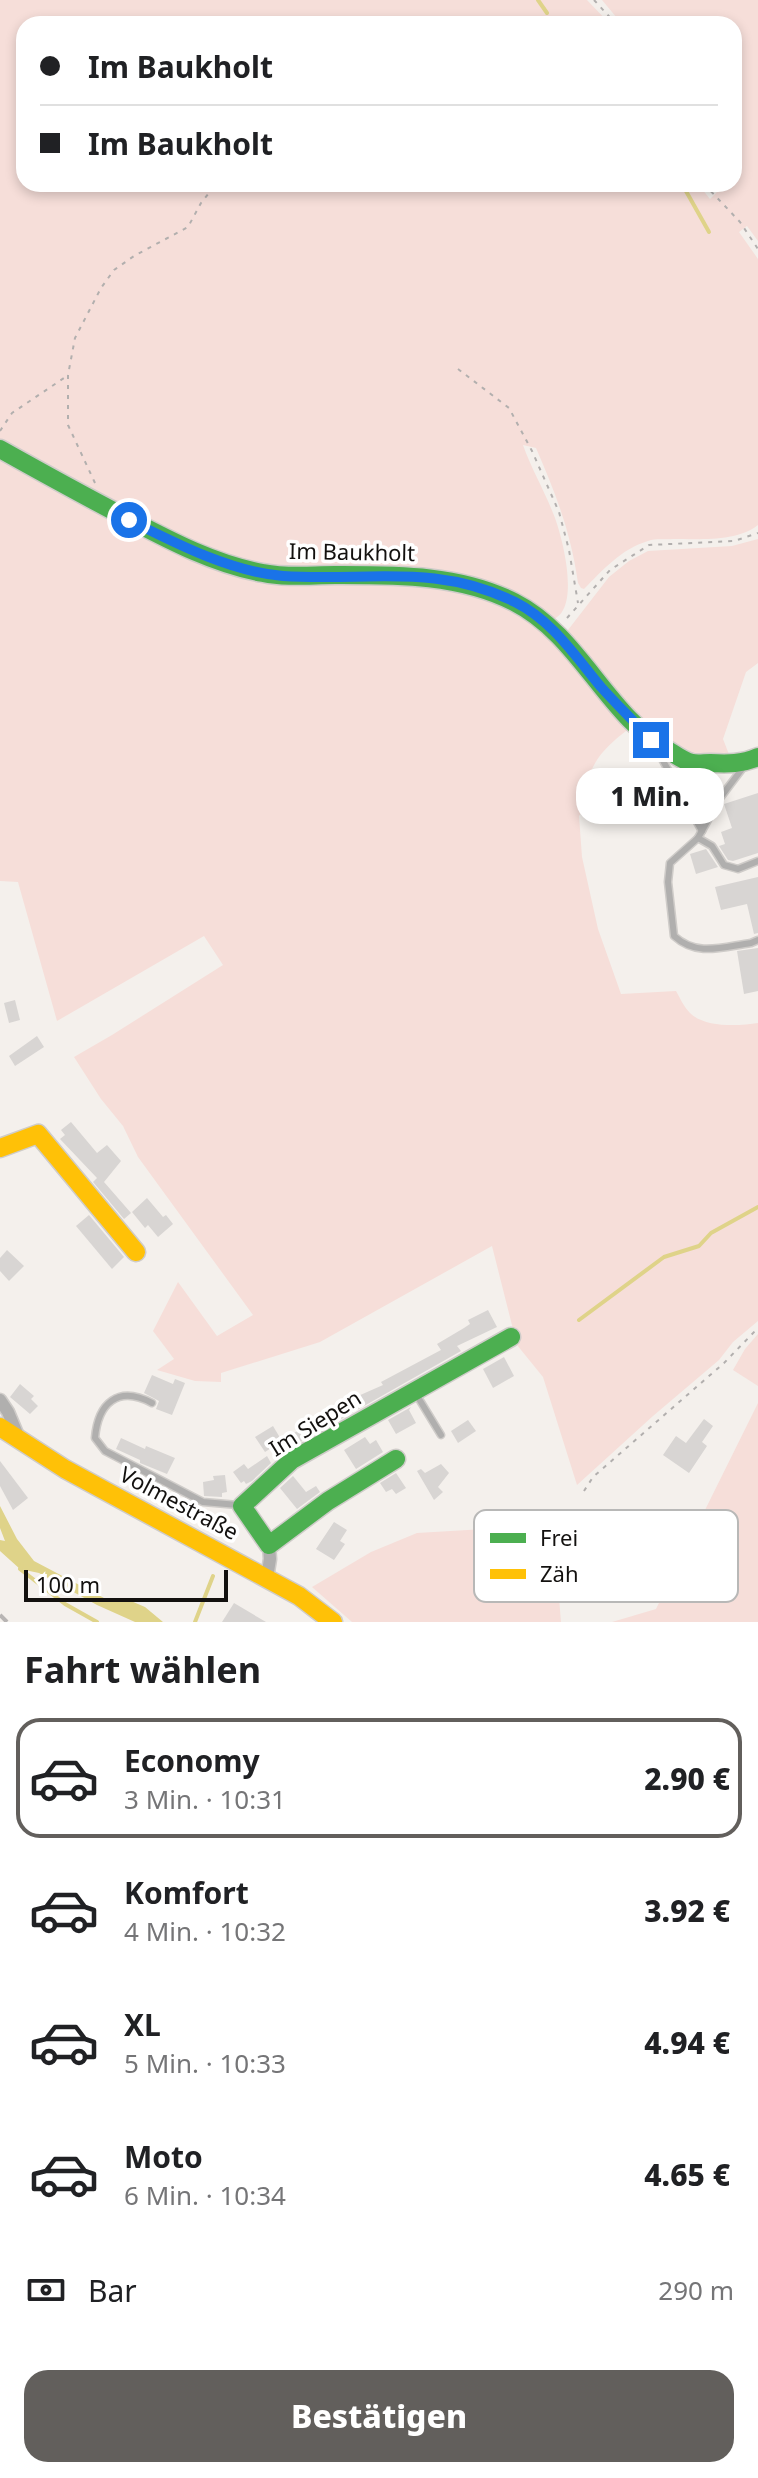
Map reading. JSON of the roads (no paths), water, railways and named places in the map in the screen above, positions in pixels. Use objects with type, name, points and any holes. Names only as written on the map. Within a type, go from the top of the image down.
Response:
[{"type":"street","name":"Im Baukholt","points":[[0,449],[171,542],[232,564],[281,576],[411,575],[460,582],[518,603],[557,632],[603,689],[651,740],[689,762],[722,764],[752,760]]},
{"type":"street","points":[[0,1148],[38,1134],[136,1252]]},
{"type":"street","name":"Im Siepen","points":[[242,1506],[292,1460],[511,1337]]},
{"type":"street","points":[[0,1400],[20,1442]]},
{"type":"street","name":"Volmestraße","points":[[0,1427],[65,1469],[299,1596],[333,1622]]},
{"type":"street","points":[[269,1545],[328,1501],[396,1459]]},
{"type":"street","points":[[242,1506],[269,1545],[267,1578]]},
{"type":"lane","points":[[651,740],[700,834],[724,865],[738,869],[758,861]]},
{"type":"lane","points":[[752,760],[720,798],[700,834],[670,863],[668,882],[674,936],[686,947],[700,950],[758,940]]},
{"type":"lane","points":[[414,1391],[441,1435]]},
{"type":"lane","points":[[152,1403],[139,1396],[124,1394],[111,1401],[100,1414],[96,1426],[95,1438],[105,1451],[203,1502],[242,1506]]},
{"type":"waterway","points":[[538,0],[547,13]]},
{"type":"waterway","points":[[686,192],[709,232]]},
{"type":"waterway","points":[[579,1320],[664,1257],[699,1246],[711,1233],[758,1207]]},
{"type":"waterway","points":[[22,1565],[20,1569],[65,1604],[97,1622]]},
{"type":"waterway","points":[[195,1622],[213,1576]]},
{"type":"railway","points":[[0,1615],[7,1622]]}]
